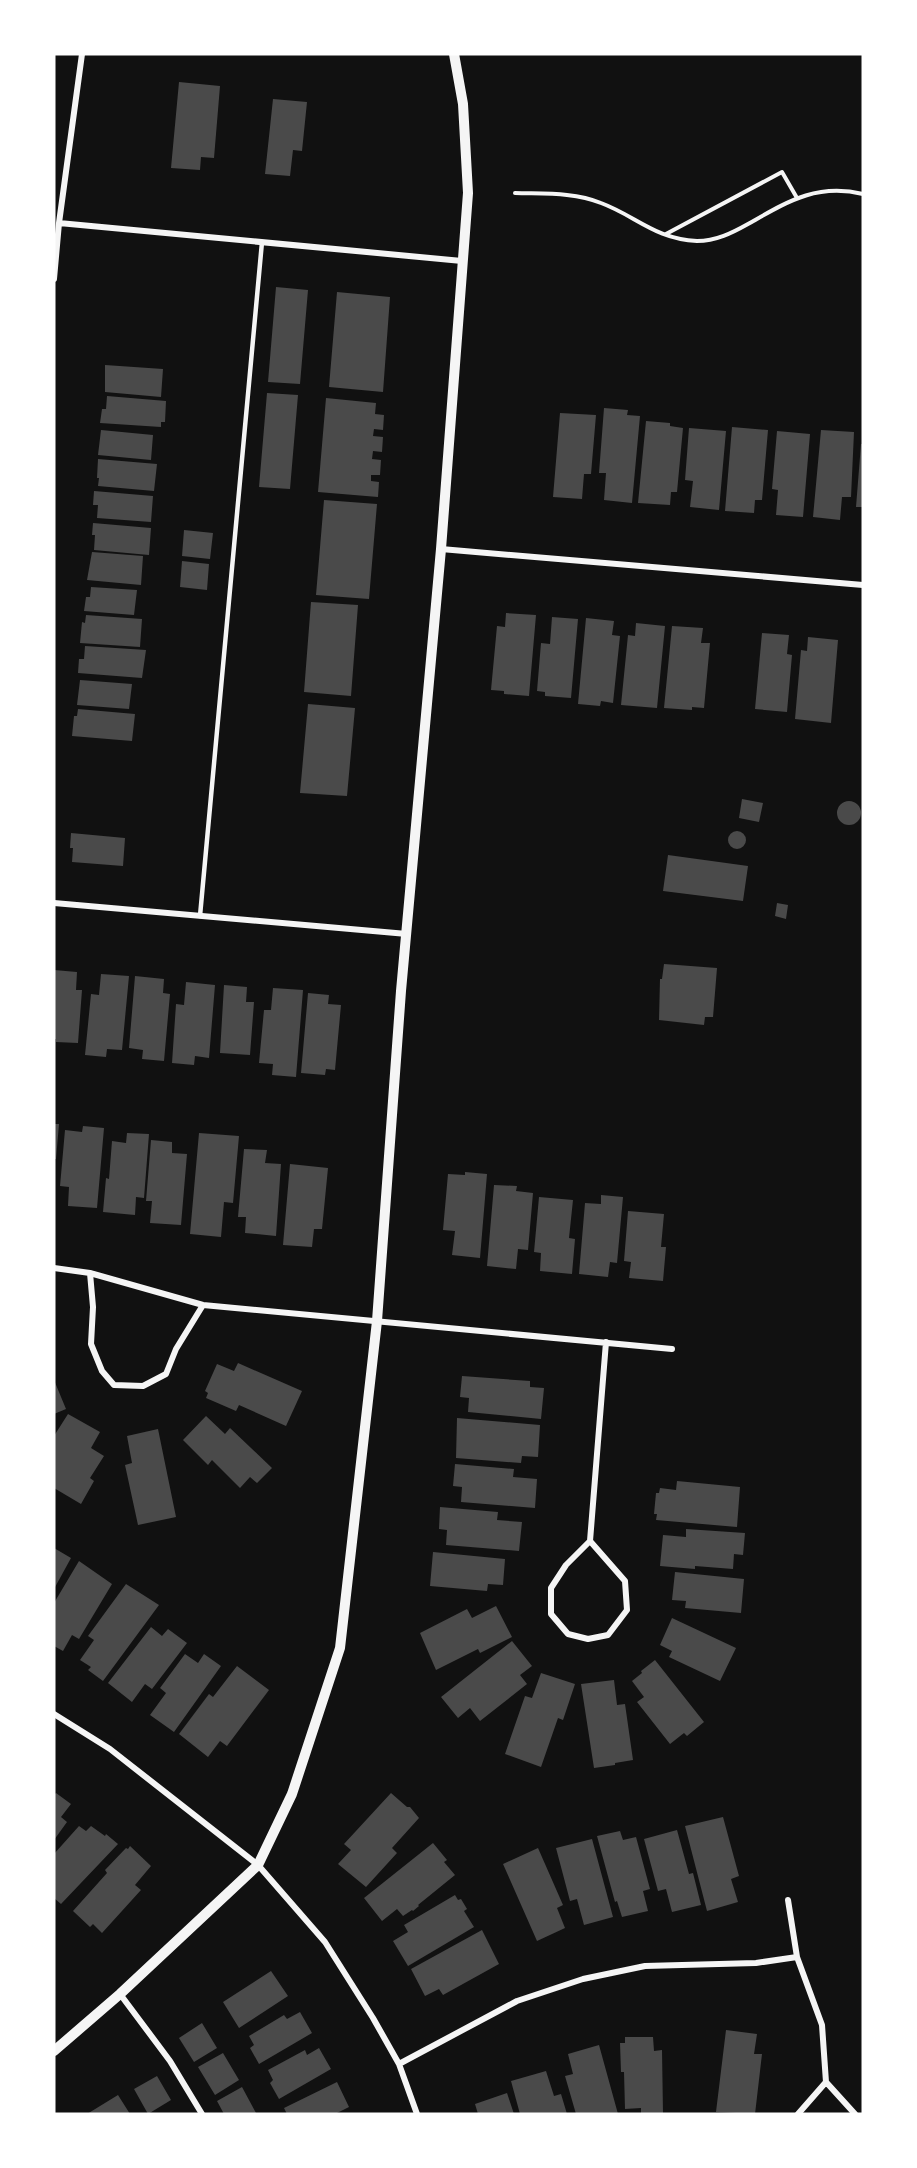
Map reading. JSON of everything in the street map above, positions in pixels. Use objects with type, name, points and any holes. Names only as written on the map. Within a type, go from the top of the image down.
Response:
[{"type":"street","points":[[54,279],[59,223],[82,54]]},
{"type":"street","points":[[54,2051],[120,1994],[258,1864],[292,1794],[340,1648],[377,1321],[468,193],[463,104],[454,54]]},
{"type":"street","points":[[59,223],[462,261]]},
{"type":"street","points":[[441,549],[863,585]]},
{"type":"street","points":[[54,903],[407,934]]},
{"type":"street","points":[[54,1268],[90,1273],[203,1305],[672,1349]]},
{"type":"street","points":[[90,1273],[93,1307],[91,1344],[102,1371],[114,1385],[143,1386],[166,1374],[176,1349],[203,1305]]},
{"type":"street","points":[[590,1541],[625,1581],[627,1610],[608,1635],[588,1639],[568,1634],[551,1614],[551,1588],[566,1565],[590,1541],[606,1342]]},
{"type":"street","points":[[54,1714],[110,1749],[258,1864],[325,1942],[399,2064],[417,2114]]},
{"type":"street","points":[[788,1900],[796,1957],[822,2025],[826,2082],[855,2114]]},
{"type":"street","points":[[399,2064],[518,2001],[583,1979],[645,1966],[756,1963],[796,1957]]},
{"type":"street","points":[[120,1994],[170,2061],[202,2114]]},
{"type":"street","points":[[798,2114],[826,2082]]},
{"type":"lane","points":[[200,916],[262,242]]},
{"type":"path","points":[[665,235],[782,172],[797,198]]},
{"type":"path","points":[[515,193],[568,194],[585,198],[602,203],[645,228],[665,235],[698,241],[719,239],[797,198],[820,191],[844,189],[863,194]]},
{"type":"building","points":[[179,82],[220,86],[214,158],[201,157],[200,170],[171,168]]},
{"type":"building","points":[[273,99],[307,102],[302,151],[293,150],[290,176],[265,174]]},
{"type":"building","points":[[276,287],[308,290],[300,384],[268,382]]},
{"type":"building","points":[[337,292],[390,297],[383,392],[329,387]]},
{"type":"building","points":[[105,365],[163,369],[161,397],[105,392]]},
{"type":"building","points":[[267,393],[298,395],[290,489],[259,487]]},
{"type":"building","points":[[107,396],[166,401],[165,422],[161,422],[161,427],[100,423],[102,409],[106,409]]},
{"type":"building","points":[[326,398],[376,403],[375,414],[384,415],[383,430],[374,429],[373,436],[383,437],[382,452],[373,451],[372,459],[381,460],[380,475],[371,475],[371,481],[379,482],[378,497],[318,492]]},
{"type":"building","points":[[604,408],[628,410],[627,415],[640,416],[632,503],[604,500],[606,473],[599,473]]},
{"type":"building","points":[[560,413],[596,415],[591,474],[584,474],[582,499],[553,497]]},
{"type":"building","points":[[646,421],[670,423],[670,426],[683,428],[677,492],[671,492],[670,505],[638,503]]},
{"type":"building","points":[[732,427],[768,430],[762,500],[755,500],[754,513],[725,511]]},
{"type":"building","points":[[689,428],[726,431],[719,510],[690,507],[693,481],[685,480]]},
{"type":"building","points":[[101,430],[153,435],[151,460],[98,455]]},
{"type":"building","points":[[821,430],[854,432],[851,497],[842,497],[840,520],[813,517]]},
{"type":"building","points":[[777,431],[810,434],[803,517],[776,515],[778,490],[772,489]]},
{"type":"building","points":[[861,444],[863,444],[863,507],[856,507]]},
{"type":"building","points":[[98,459],[157,464],[154,491],[98,486]]},
{"type":"building","points":[[94,491],[153,496],[151,522],[97,518],[98,505],[93,505]]},
{"type":"building","points":[[324,500],[377,504],[369,599],[316,595]]},
{"type":"building","points":[[93,523],[151,528],[149,555],[94,550]]},
{"type":"building","points":[[184,530],[213,533],[210,559],[182,556]]},
{"type":"building","points":[[92,552],[143,556],[141,585],[87,580]]},
{"type":"building","points":[[182,561],[209,564],[207,590],[180,587]]},
{"type":"building","points":[[91,587],[137,590],[134,615],[84,611],[86,597],[90,597]]},
{"type":"building","points":[[311,602],[358,605],[351,696],[304,692]]},
{"type":"building","points":[[506,613],[536,615],[529,696],[504,694],[504,691],[491,690],[497,626],[505,627]]},
{"type":"building","points":[[86,615],[142,619],[140,647],[80,643],[82,622],[85,623]]},
{"type":"building","points":[[552,617],[578,619],[571,698],[545,696],[545,692],[537,691],[541,643],[550,644]]},
{"type":"building","points":[[586,618],[614,621],[612,635],[620,636],[613,703],[601,701],[600,706],[578,704]]},
{"type":"building","points":[[636,623],[665,626],[657,708],[621,705],[628,635],[635,636]]},
{"type":"building","points":[[672,626],[703,628],[701,643],[710,643],[704,708],[692,707],[692,710],[664,708]]},
{"type":"building","points":[[762,633],[789,635],[787,654],[792,655],[787,712],[755,709]]},
{"type":"building","points":[[808,637],[838,640],[831,723],[795,719],[801,650],[807,651]]},
{"type":"building","points":[[85,646],[146,650],[142,678],[78,673],[79,659],[84,659]]},
{"type":"building","points":[[80,680],[132,684],[129,709],[77,705]]},
{"type":"building","points":[[308,704],[355,708],[347,796],[300,793]]},
{"type":"building","points":[[78,709],[135,714],[132,741],[72,736],[74,716],[77,716]]},
{"type":"building","points":[[742,799],[763,803],[759,822],[739,818]]},
{"type":"building","points":[[849,801],[854,802],[860,808],[860,818],[854,824],[849,825],[844,824],[838,818],[837,813],[838,808],[844,802]]},
{"type":"building","points":[[737,831],[743,834],[746,840],[743,846],[737,849],[731,846],[728,840],[731,834]]},
{"type":"building","points":[[71,833],[125,838],[123,866],[72,862]]},
{"type":"building","points":[[668,855],[748,866],[743,901],[663,891]]},
{"type":"building","points":[[777,903],[788,905],[786,919],[775,916]]},
{"type":"building","points":[[664,964],[717,968],[713,1017],[705,1017],[704,1025],[659,1020],[660,979],[662,979]]},
{"type":"building","points":[[54,970],[77,972],[76,990],[82,990],[78,1043],[56,1042],[54,1039]]},
{"type":"building","points":[[101,974],[129,976],[122,1050],[107,1049],[106,1057],[85,1055],[91,994],[99,995]]},
{"type":"building","points":[[135,976],[164,979],[163,993],[170,994],[164,1061],[142,1059],[143,1050],[129,1048]]},
{"type":"building","points":[[186,982],[215,985],[209,1058],[195,1056],[194,1065],[172,1063],[176,1004],[184,1005]]},
{"type":"building","points":[[224,985],[247,987],[246,1002],[254,1002],[250,1055],[220,1053]]},
{"type":"building","points":[[273,988],[303,990],[296,1077],[272,1075],[273,1064],[259,1063],[264,1010],[271,1010]]},
{"type":"building","points":[[308,993],[329,995],[328,1004],[341,1005],[335,1070],[326,1069],[325,1075],[301,1073]]},
{"type":"building","points":[[54,1124],[59,1124],[56,1159],[54,1159]]},
{"type":"building","points":[[83,1126],[104,1128],[97,1208],[68,1206],[69,1187],[60,1186],[65,1130],[82,1132]]},
{"type":"building","points":[[127,1133],[149,1134],[144,1198],[136,1197],[135,1215],[103,1212],[106,1178],[109,1179],[112,1141],[126,1143]]},
{"type":"building","points":[[199,1133],[239,1136],[233,1203],[224,1202],[221,1237],[190,1234]]},
{"type":"building","points":[[151,1140],[172,1142],[172,1153],[187,1154],[181,1225],[150,1223],[152,1201],[146,1201]]},
{"type":"building","points":[[244,1149],[267,1150],[265,1163],[281,1164],[276,1236],[245,1233],[246,1217],[238,1217]]},
{"type":"building","points":[[290,1164],[328,1168],[322,1229],[314,1229],[312,1247],[283,1245]]},
{"type":"building","points":[[465,1172],[487,1174],[480,1258],[452,1255],[455,1231],[443,1230],[448,1174],[465,1175]]},
{"type":"building","points":[[494,1185],[517,1186],[516,1191],[533,1193],[528,1250],[518,1249],[516,1269],[487,1266]]},
{"type":"building","points":[[601,1195],[623,1197],[617,1263],[610,1262],[608,1277],[579,1274],[585,1203],[601,1204]]},
{"type":"building","points":[[539,1197],[573,1200],[569,1238],[575,1239],[572,1274],[540,1271],[541,1253],[534,1252]]},
{"type":"building","points":[[628,1211],[664,1214],[661,1247],[666,1247],[663,1281],[629,1278],[631,1262],[624,1261]]},
{"type":"building","points":[[238,1363],[302,1391],[286,1426],[239,1405],[236,1411],[206,1398],[208,1393],[205,1391],[217,1364],[234,1371]]},
{"type":"building","points":[[462,1376],[530,1381],[530,1387],[544,1388],[541,1419],[468,1412],[469,1398],[460,1397]]},
{"type":"building","points":[[54,1380],[66,1409],[54,1414]]},
{"type":"building","points":[[68,1414],[100,1432],[91,1448],[104,1456],[90,1478],[94,1481],[81,1504],[54,1488],[54,1436]]},
{"type":"building","points":[[206,1416],[225,1434],[230,1428],[272,1468],[257,1483],[250,1477],[240,1488],[212,1460],[208,1465],[183,1440]]},
{"type":"building","points":[[457,1418],[540,1425],[538,1457],[522,1456],[521,1463],[456,1458]]},
{"type":"building","points":[[158,1429],[176,1517],[138,1525],[125,1465],[132,1463],[127,1436]]},
{"type":"building","points":[[455,1464],[514,1469],[513,1477],[537,1479],[535,1508],[461,1502],[462,1487],[453,1486]]},
{"type":"building","points":[[677,1481],[740,1487],[737,1527],[656,1520],[657,1514],[654,1514],[656,1493],[659,1493],[660,1488],[676,1490]]},
{"type":"building","points":[[440,1507],[498,1512],[497,1520],[522,1522],[519,1551],[446,1545],[447,1530],[439,1529]]},
{"type":"building","points":[[686,1529],[745,1533],[743,1555],[734,1554],[733,1569],[660,1566],[663,1535],[686,1537]]},
{"type":"building","points":[[54,1548],[71,1558],[54,1589]]},
{"type":"building","points":[[433,1552],[505,1559],[503,1585],[488,1584],[487,1591],[430,1586]]},
{"type":"building","points":[[79,1561],[112,1584],[79,1639],[72,1635],[63,1651],[54,1646],[54,1603]]},
{"type":"building","points":[[675,1572],[744,1579],[741,1613],[685,1608],[686,1601],[672,1600]]},
{"type":"building","points":[[126,1584],[159,1605],[103,1681],[88,1670],[91,1667],[80,1660],[94,1640],[88,1636]]},
{"type":"building","points":[[496,1606],[512,1637],[480,1653],[478,1649],[436,1670],[420,1633],[467,1609],[472,1618]]},
{"type":"building","points":[[672,1618],[736,1648],[720,1681],[669,1657],[672,1651],[660,1645]]},
{"type":"building","points":[[151,1627],[162,1636],[168,1629],[187,1643],[152,1689],[145,1684],[132,1702],[108,1683]]},
{"type":"building","points":[[512,1641],[532,1666],[520,1675],[527,1684],[480,1721],[470,1708],[458,1718],[441,1697]]},
{"type":"building","points":[[185,1654],[198,1663],[204,1654],[221,1666],[174,1732],[150,1715],[166,1693],[160,1688]]},
{"type":"building","points":[[655,1660],[704,1722],[687,1736],[684,1733],[670,1744],[637,1702],[644,1697],[632,1681]]},
{"type":"building","points":[[237,1666],[269,1690],[227,1746],[220,1741],[208,1757],[179,1734],[209,1694],[213,1697]]},
{"type":"building","points":[[541,1673],[575,1684],[563,1720],[558,1718],[541,1767],[505,1754],[525,1696],[532,1698]]},
{"type":"building","points":[[614,1680],[617,1705],[625,1704],[633,1760],[594,1768],[581,1684]]},
{"type":"building","points":[[56,1793],[71,1804],[61,1817],[67,1822],[54,1840],[54,1795]]},
{"type":"building","points":[[391,1793],[410,1807],[419,1818],[392,1848],[397,1853],[366,1887],[338,1864],[351,1850],[344,1844]]},
{"type":"building","points":[[723,1817],[739,1876],[731,1879],[738,1902],[707,1911],[685,1826]]},
{"type":"building","points":[[79,1826],[86,1831],[91,1826],[118,1844],[61,1904],[54,1898],[54,1854]]},
{"type":"building","points":[[677,1830],[689,1874],[693,1873],[701,1905],[672,1912],[666,1889],[658,1891],[644,1839]]},
{"type":"building","points":[[620,1831],[623,1840],[636,1837],[650,1889],[643,1891],[648,1911],[622,1917],[617,1901],[615,1902],[597,1836]]},
{"type":"building","points":[[592,1839],[613,1917],[584,1925],[577,1899],[570,1901],[556,1848]]},
{"type":"building","points":[[433,1843],[447,1860],[444,1862],[455,1875],[413,1911],[403,1916],[397,1909],[382,1921],[364,1898]]},
{"type":"building","points":[[130,1846],[151,1866],[135,1885],[141,1890],[102,1933],[93,1924],[90,1927],[73,1911],[107,1873],[105,1870]]},
{"type":"building","points":[[538,1848],[563,1905],[557,1908],[565,1928],[537,1941],[503,1864]]},
{"type":"building","points":[[455,1895],[458,1900],[461,1899],[467,1909],[464,1911],[474,1927],[408,1966],[393,1941],[408,1932],[404,1925]]},
{"type":"building","points":[[482,1930],[499,1964],[443,1995],[439,1989],[425,1996],[411,1969]]},
{"type":"building","points":[[271,1971],[288,1996],[239,2028],[223,2002]]},
{"type":"building","points":[[300,2012],[312,2033],[259,2064],[250,2048],[254,2045],[249,2036],[284,2015],[287,2019]]},
{"type":"building","points":[[202,2023],[217,2048],[194,2062],[179,2038]]},
{"type":"building","points":[[726,2030],[757,2034],[754,2054],[762,2054],[755,2114],[716,2112]]},
{"type":"building","points":[[625,2037],[653,2037],[654,2051],[662,2050],[663,2114],[641,2114],[641,2108],[625,2109],[620,2043],[625,2043]]},
{"type":"building","points":[[599,2045],[618,2114],[576,2114],[565,2076],[573,2074],[568,2054]]},
{"type":"building","points":[[319,2048],[331,2069],[279,2099],[270,2083],[273,2080],[268,2070],[305,2050],[307,2055]]},
{"type":"building","points":[[223,2053],[239,2080],[215,2095],[198,2067]]},
{"type":"building","points":[[546,2071],[554,2096],[561,2094],[567,2114],[520,2114],[511,2081]]},
{"type":"building","points":[[157,2076],[171,2100],[148,2114],[134,2089]]},
{"type":"building","points":[[337,2082],[349,2107],[335,2114],[287,2114],[284,2108]]},
{"type":"building","points":[[242,2087],[256,2113],[224,2114],[217,2101]]},
{"type":"building","points":[[507,2093],[514,2114],[478,2114],[475,2104]]},
{"type":"building","points":[[118,2095],[130,2114],[87,2114]]}]
